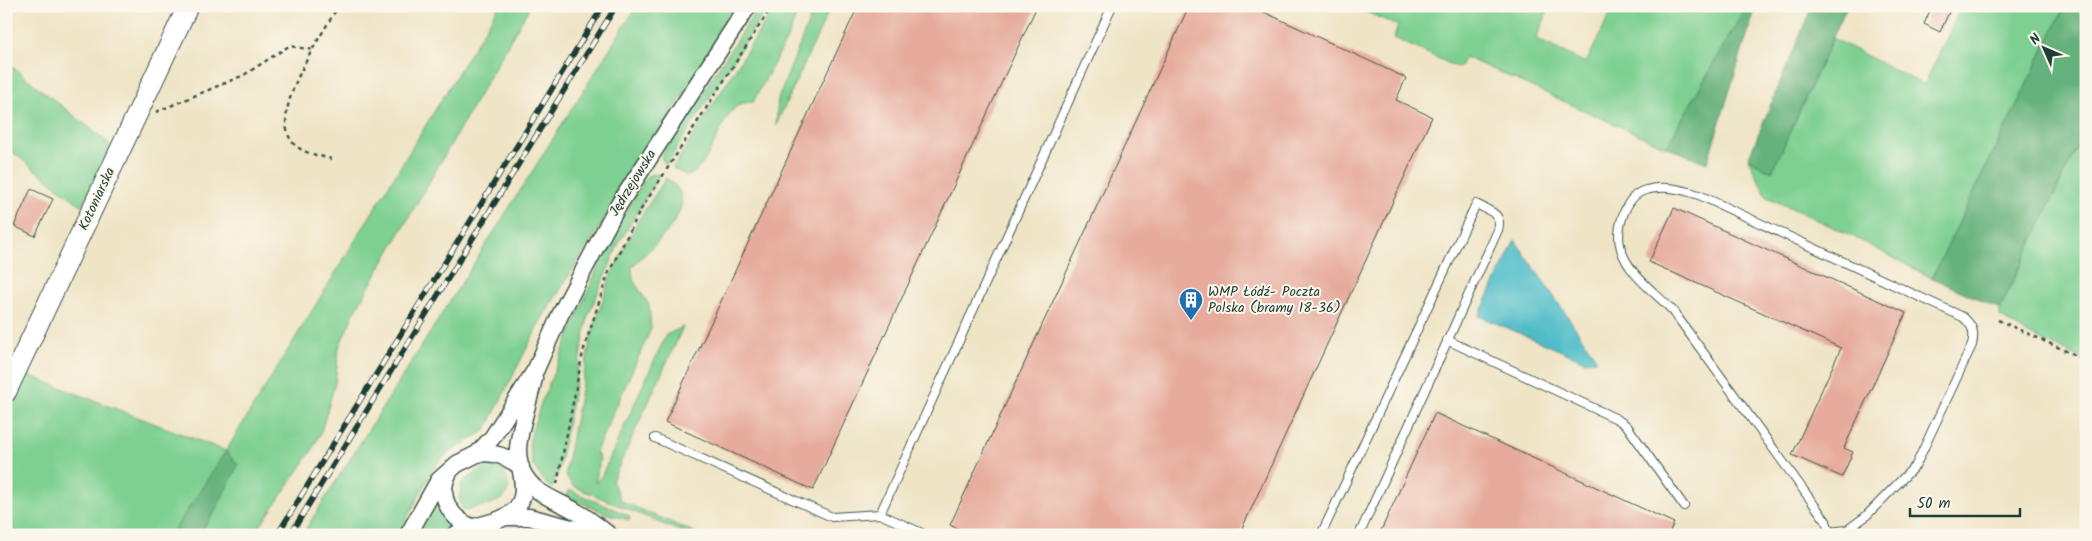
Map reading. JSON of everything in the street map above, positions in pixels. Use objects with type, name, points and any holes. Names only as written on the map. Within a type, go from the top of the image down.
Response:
[{"type":"street","name":"Kotoniarska","points":[[8,382],[188,6]]},
{"type":"street","name":"Jędrzejowska","points":[[408,535],[431,491],[457,464],[477,454],[492,438],[536,369],[565,306],[616,209],[748,6]]},
{"type":"street","name":"Jędrzejowska","points":[[505,517],[515,510],[523,495],[518,449],[519,438],[536,369]]},
{"type":"street","points":[[477,454],[486,452],[500,455],[521,467],[533,488],[578,512],[609,535]]},
{"type":"street","points":[[449,471],[444,491],[447,506],[456,518],[471,527]]},
{"type":"street","points":[[455,535],[471,527],[505,517],[529,517],[599,535]]},
{"type":"lane","points":[[880,514],[1112,6]]},
{"type":"lane","points":[[1678,188],[1699,195],[1963,317],[1971,325],[1974,333],[1972,345],[1916,465],[1865,517],[1847,530],[1830,534],[1826,521],[1673,311],[1649,289],[1621,250],[1619,228],[1622,216],[1630,203],[1644,190],[1678,188]]},
{"type":"lane","points":[[1321,535],[1476,204],[1496,213],[1500,222],[1359,535]]},
{"type":"lane","points":[[1447,340],[1616,419],[1627,426],[1684,506]]},
{"type":"lane","points":[[655,438],[832,517],[880,514],[926,535]]},
{"type":"path","points":[[332,159],[302,150],[292,143],[286,124],[288,104],[295,82],[338,6]]},
{"type":"path","points":[[558,483],[583,352],[608,274],[640,211],[772,6]]},
{"type":"path","points":[[135,117],[167,110],[244,75],[289,46],[314,50]]},
{"type":"path","points":[[1998,320],[2086,360]]},
{"type":"green space","points":[[499,6],[530,6],[354,313],[339,347],[335,383],[321,432],[311,452],[254,535],[198,535],[214,513],[226,452],[171,535],[6,535],[6,410],[25,374],[226,451]]},
{"type":"green space","points":[[637,6],[739,6],[541,320],[485,431],[448,453],[433,469],[398,535],[302,535]]},
{"type":"green space","points":[[759,6],[768,6],[666,165],[662,159],[662,154]]},
{"type":"green space","points":[[775,6],[800,6],[788,37],[753,102],[742,103],[734,109],[727,118],[703,163],[695,172],[687,176],[673,168]]},
{"type":"green space","points":[[815,6],[831,6],[776,125],[778,99]]},
{"type":"green space","points":[[1353,6],[1550,6],[1536,39],[1586,63],[1614,6],[1757,6],[1743,12],[1666,147],[1465,57],[1459,68],[1394,38],[1398,26]]},
{"type":"green space","points":[[1812,6],[1847,6],[1772,172],[1748,159]]},
{"type":"green space","points":[[1962,6],[2065,6],[1932,278],[1846,233],[1767,197],[1748,159],[1772,172],[1832,38],[1924,85]]},
{"type":"green space","points":[[2065,6],[2086,6],[2086,128],[2000,309],[1932,278]]},
{"type":"green space","points":[[1756,7],[1707,163],[1666,147],[1743,12]]},
{"type":"green space","points":[[6,62],[111,145],[82,206],[6,147]]},
{"type":"green space","points":[[2086,128],[2086,360],[2028,334],[2000,316],[2000,309]]},
{"type":"green space","points":[[659,175],[619,243],[588,316],[559,468],[552,488],[547,485],[533,466],[529,444],[541,403],[610,238],[647,176]]},
{"type":"green space","points":[[666,178],[679,190],[681,205],[672,225],[656,244],[632,267],[633,280],[649,305],[651,329],[596,451],[600,460],[595,483],[602,475],[666,335],[683,327],[612,481],[621,501],[701,535],[689,535],[573,486],[565,474],[591,337],[610,277],[639,219]]},
{"type":"green space","points":[[226,451],[238,465],[214,513],[198,535],[171,535]]},
{"type":"green space","points":[[491,463],[503,469],[508,481],[508,490],[505,496],[491,504],[464,511],[459,499],[462,482]]},
{"type":"green space","points":[[569,490],[630,516],[629,520],[605,513],[567,496]]},
{"type":"green space","points":[[438,492],[451,527],[440,535],[414,535]]},
{"type":"water","points":[[1515,240],[1597,360],[1585,361],[1479,316]]},
{"type":"building","points":[[858,6],[1037,6],[813,490],[665,422]]},
{"type":"building","name":"WMP Łódź- Poczta Polska (bramy 18-36)","points":[[1189,6],[1251,6],[1406,78],[1396,100],[1432,117],[1239,535],[970,535],[950,525]]},
{"type":"building","points":[[1932,6],[1952,6],[1940,32],[1924,24]]},
{"type":"building","points":[[31,189],[53,199],[35,236],[14,226]]},
{"type":"building","points":[[1674,208],[1906,313],[1844,448],[1853,452],[1842,477],[1792,455],[1841,348],[1649,262]]},
{"type":"building","points":[[1435,413],[1674,523],[1668,535],[1379,535]]},
{"type":"railway","points":[[277,535],[603,6]]},
{"type":"railway","points":[[290,535],[616,6]]},
{"type":"place","name":"WMP Łódź- Poczta Polska (bramy 18-36)","points":[[1191,321]]}]
